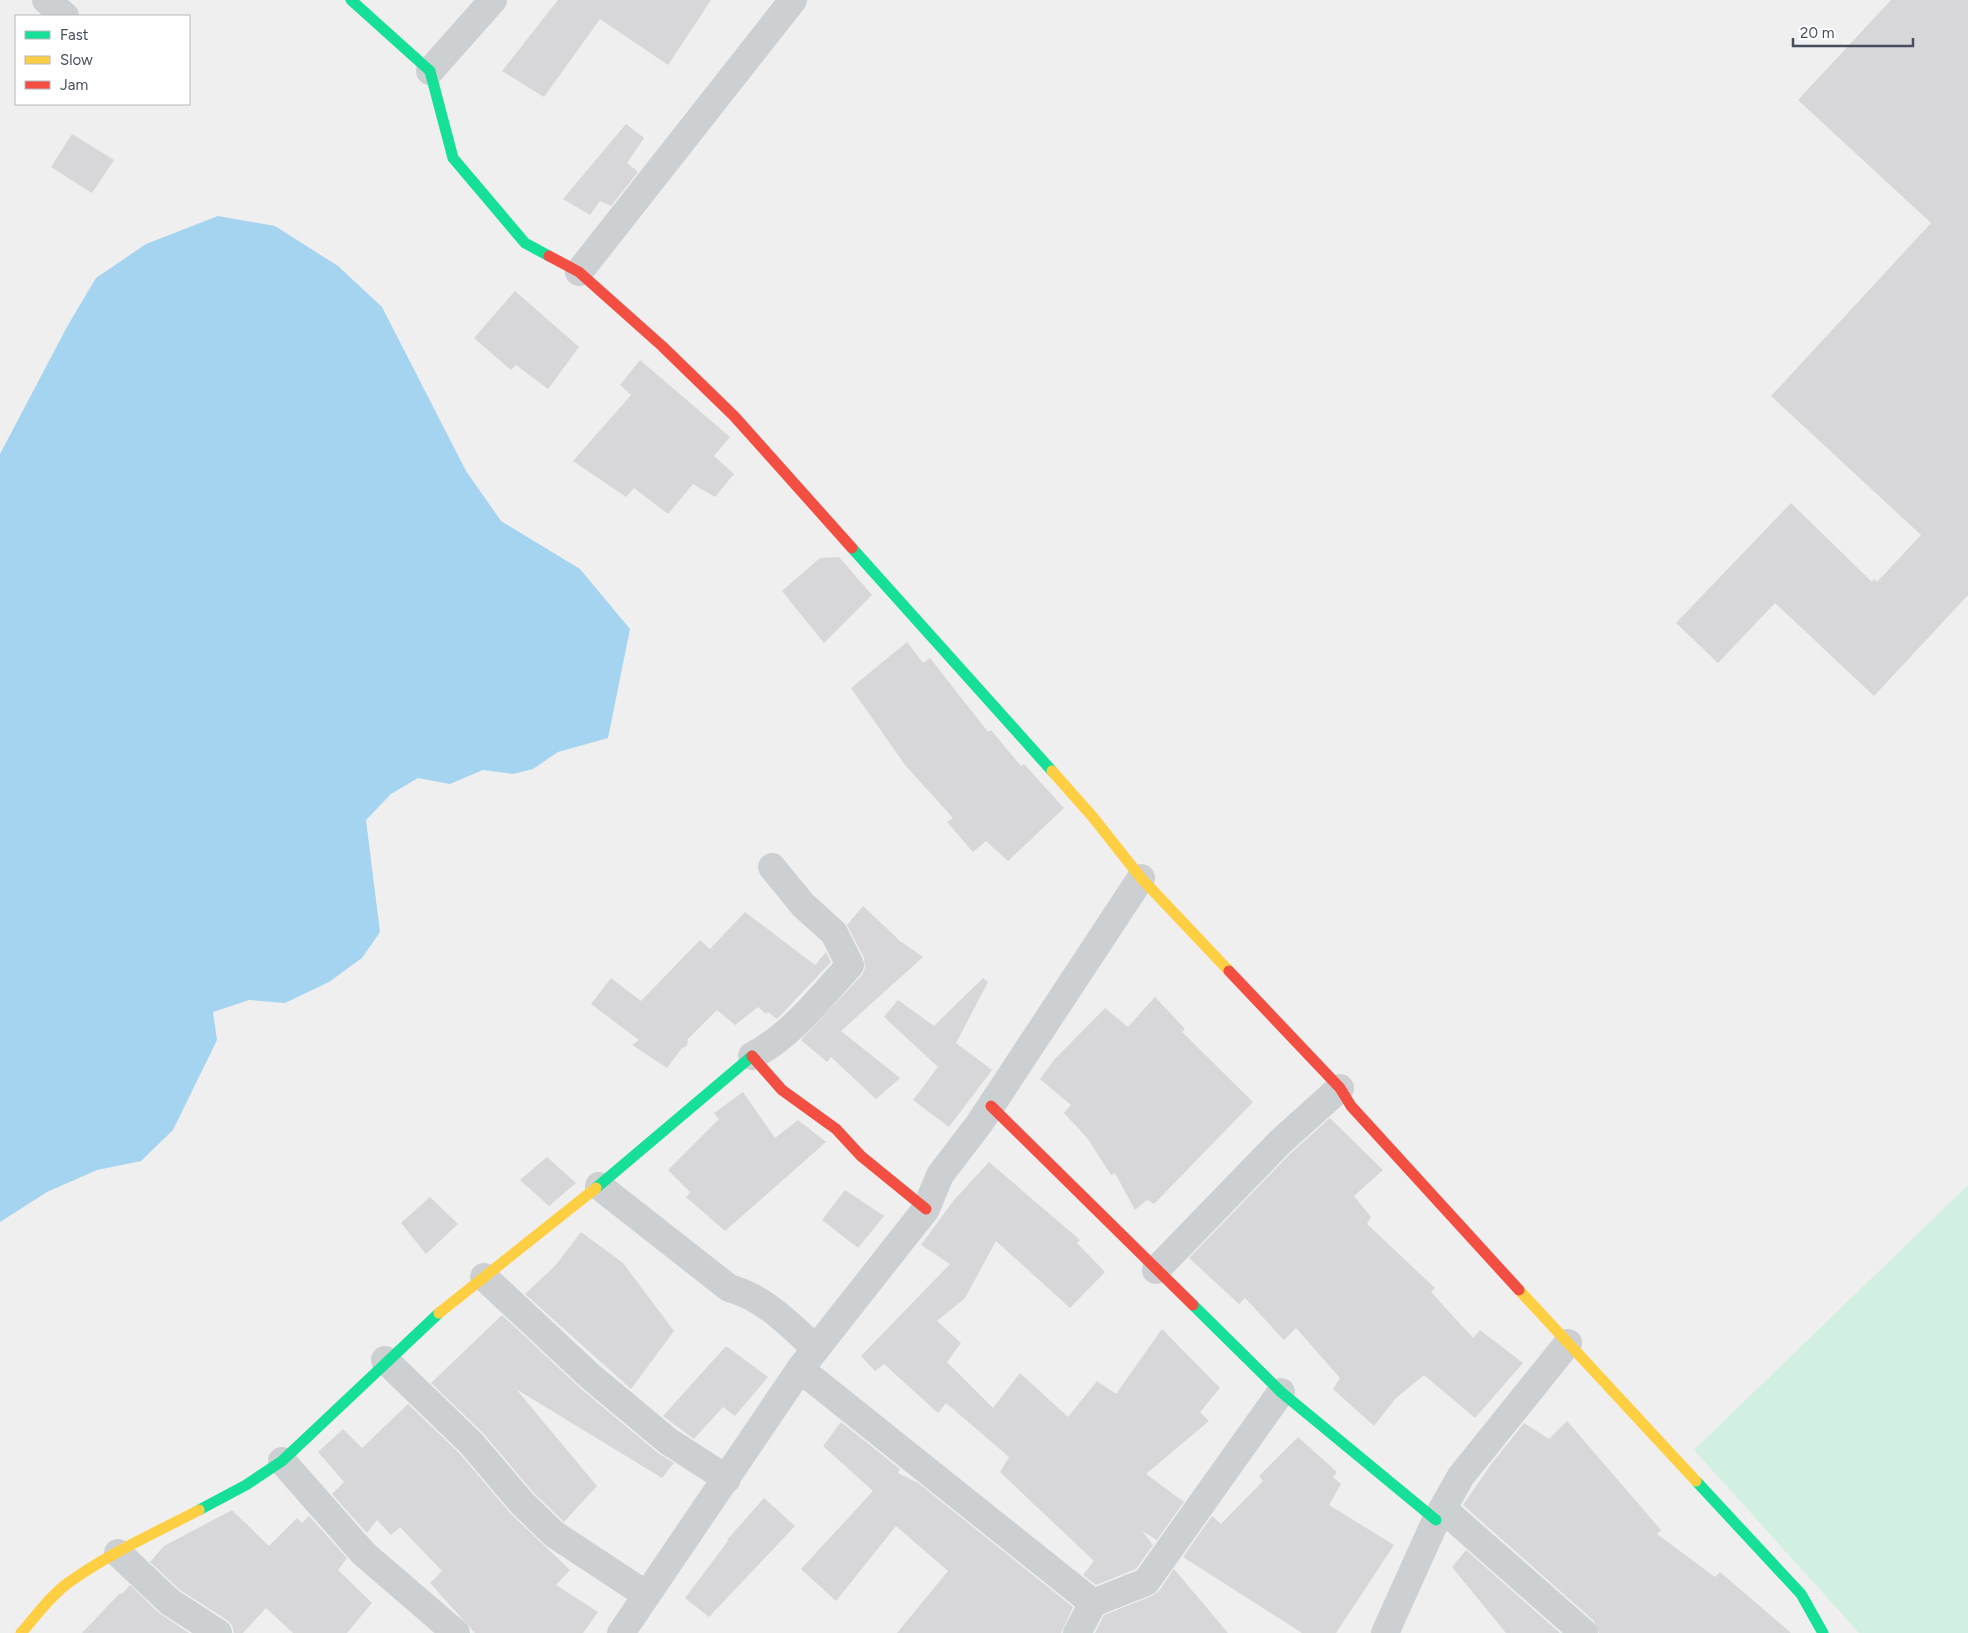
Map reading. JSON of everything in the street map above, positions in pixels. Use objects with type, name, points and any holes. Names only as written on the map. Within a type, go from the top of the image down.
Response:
[{"type":"street","points":[[46,0],[64,15]]},
{"type":"street","points":[[351,0],[430,71],[453,158],[524,243],[579,272],[662,346],[734,416],[1092,816],[1141,878],[1340,1088],[1352,1106],[1568,1344],[1801,1594],[1823,1633]]},
{"type":"street","points":[[430,71],[493,0]]},
{"type":"street","points":[[579,272],[793,0]]},
{"type":"street","points":[[22,1633],[46,1603],[68,1583],[246,1485],[282,1461],[426,1323],[599,1186],[752,1056],[773,1045],[791,1029],[850,965],[834,933],[803,905],[772,867]]},
{"type":"street","points":[[620,1633],[808,1359],[926,1208],[940,1176],[991,1106],[1141,878]]},
{"type":"street","points":[[752,1056],[782,1090],[836,1128],[861,1156],[926,1208]]},
{"type":"street","points":[[1156,1270],[1280,1142],[1340,1088]]},
{"type":"street","points":[[991,1106],[1281,1392],[1439,1515],[1584,1633]]},
{"type":"street","points":[[599,1186],[729,1288],[750,1294],[779,1315],[808,1359],[1093,1603]]},
{"type":"street","points":[[484,1277],[597,1382],[668,1440],[727,1479]]},
{"type":"street","points":[[1385,1633],[1439,1515],[1461,1476],[1568,1344]]},
{"type":"street","points":[[386,1360],[471,1443],[522,1502],[554,1534],[645,1594]]},
{"type":"street","points":[[1077,1633],[1093,1603],[1146,1582],[1281,1392]]},
{"type":"street","points":[[282,1461],[364,1554],[456,1633]]},
{"type":"street","points":[[118,1554],[170,1602],[218,1633]]},
{"type":"green space","points":[[1968,1185],[1968,1633],[1859,1633],[1694,1450]]},
{"type":"water","points":[[218,216],[275,226],[338,266],[382,307],[466,471],[501,521],[580,569],[630,629],[608,738],[558,752],[533,769],[513,774],[483,770],[450,784],[418,778],[391,794],[366,820],[380,932],[362,958],[329,982],[285,1003],[249,1000],[213,1012],[217,1040],[173,1130],[141,1161],[97,1170],[47,1192],[0,1222],[0,454],[68,325],[96,278],[146,244]]},
{"type":"building","points":[[558,0],[711,0],[668,65],[600,19],[544,97],[502,71]]},
{"type":"building","points":[[1891,0],[1968,0],[1968,595],[1874,696],[1775,603],[1718,663],[1676,623],[1791,503],[1872,582],[1874,579],[1877,582],[1921,535],[1771,396],[1931,223],[1798,100]]},
{"type":"building","points":[[626,124],[644,138],[627,163],[638,172],[611,206],[600,201],[590,215],[563,199]]},
{"type":"building","points":[[72,134],[114,160],[92,193],[51,167]]},
{"type":"building","points":[[515,291],[579,347],[548,389],[516,365],[511,370],[474,338]]},
{"type":"building","points":[[640,360],[730,437],[714,456],[734,474],[715,497],[693,484],[668,514],[634,488],[626,497],[573,461],[631,395],[620,385]]},
{"type":"building","points":[[839,557],[872,595],[824,643],[782,591],[820,558]]},
{"type":"building","points":[[907,642],[923,663],[930,658],[988,732],[991,730],[1021,766],[1024,764],[1064,808],[1008,861],[986,841],[973,852],[947,822],[953,818],[905,765],[851,688]]},
{"type":"building","points":[[863,906],[900,941],[923,957],[841,1031],[900,1078],[876,1099],[831,1057],[827,1062],[801,1040],[862,975],[865,968],[864,958],[847,925]]},
{"type":"building","points":[[745,912],[815,965],[826,952],[831,962],[777,1019],[768,1012],[766,1014],[758,1007],[735,1025],[717,1010],[688,1039],[687,1046],[682,1048],[667,1068],[632,1045],[639,1040],[591,1004],[611,978],[641,1001],[700,940],[710,949]]},
{"type":"building","points":[[983,978],[988,982],[956,1043],[992,1070],[949,1127],[913,1100],[938,1067],[884,1017],[898,1000],[934,1026]]},
{"type":"building","points":[[1155,997],[1185,1029],[1182,1032],[1253,1102],[1154,1204],[1147,1200],[1135,1210],[1115,1173],[1111,1175],[1088,1139],[1064,1113],[1071,1105],[1040,1079],[1054,1060],[1105,1008],[1128,1027]]},
{"type":"building","points":[[743,1092],[775,1138],[798,1120],[826,1142],[725,1231],[686,1197],[690,1192],[668,1170],[719,1119],[714,1113]]},
{"type":"building","points":[[1330,1118],[1383,1170],[1354,1196],[1371,1217],[1367,1224],[1435,1288],[1431,1292],[1473,1338],[1480,1330],[1523,1363],[1475,1418],[1424,1375],[1396,1398],[1374,1426],[1333,1389],[1340,1378],[1296,1328],[1284,1340],[1245,1298],[1239,1304],[1189,1258],[1291,1153]]},
{"type":"building","points":[[547,1157],[576,1183],[549,1206],[520,1180]]},
{"type":"building","points":[[989,1162],[1080,1240],[1077,1243],[1105,1272],[1070,1308],[996,1241],[965,1298],[937,1321],[961,1343],[947,1362],[993,1408],[1020,1373],[1068,1417],[1097,1381],[1116,1394],[1162,1329],[1220,1388],[1200,1412],[1209,1421],[1146,1474],[1184,1502],[1157,1540],[1142,1531],[1153,1545],[1136,1569],[1096,1585],[1083,1575],[1094,1561],[1000,1472],[1009,1457],[946,1403],[938,1413],[884,1364],[875,1371],[861,1356],[950,1264],[921,1245],[954,1200]]},
{"type":"building","points":[[845,1190],[884,1216],[858,1248],[822,1220]]},
{"type":"building","points":[[430,1197],[458,1224],[426,1254],[401,1223]]},
{"type":"building","points":[[581,1232],[623,1263],[674,1331],[631,1389],[525,1294],[555,1266]]},
{"type":"building","points":[[502,1315],[580,1388],[658,1453],[674,1463],[662,1478],[516,1389],[597,1486],[564,1522],[533,1492],[483,1433],[431,1383]]},
{"type":"building","points":[[726,1346],[768,1377],[735,1416],[723,1407],[694,1439],[663,1416]]},
{"type":"building","points":[[408,1404],[460,1454],[511,1514],[570,1570],[556,1585],[598,1612],[583,1633],[475,1633],[430,1583],[442,1571],[400,1527],[391,1535],[377,1520],[367,1533],[332,1494],[344,1482],[318,1452],[343,1429],[362,1448]]},
{"type":"building","points":[[1567,1421],[1661,1530],[1657,1534],[1715,1577],[1720,1572],[1791,1633],[1599,1633],[1594,1621],[1463,1505],[1492,1463],[1524,1423],[1549,1439]]},
{"type":"building","points":[[841,1422],[900,1469],[898,1473],[918,1483],[1073,1607],[1061,1633],[897,1633],[948,1571],[896,1526],[836,1601],[801,1569],[873,1491],[823,1446]]},
{"type":"building","points":[[1298,1437],[1337,1472],[1333,1477],[1341,1484],[1329,1505],[1394,1545],[1336,1633],[1302,1633],[1183,1557],[1212,1516],[1221,1524],[1263,1481],[1259,1476]]},
{"type":"building","points":[[764,1498],[795,1526],[709,1617],[685,1598],[727,1540]]},
{"type":"building","points":[[232,1510],[269,1546],[297,1518],[302,1523],[309,1516],[347,1558],[338,1570],[372,1603],[347,1633],[293,1633],[266,1608],[243,1633],[234,1633],[232,1625],[227,1620],[180,1590],[150,1562],[164,1546]]},
{"type":"building","points":[[1466,1550],[1560,1633],[1506,1633],[1452,1567]]},
{"type":"building","points":[[1174,1569],[1228,1633],[1095,1633],[1104,1615],[1152,1596],[1159,1591]]},
{"type":"building","points":[[130,1585],[159,1613],[189,1633],[82,1633]]},
{"type":"traffic: fast","points":[[351,0],[430,71],[453,158],[525,243],[549,256]]},
{"type":"traffic: fast","points":[[852,548],[1052,771]]},
{"type":"traffic: fast","points":[[596,1188],[752,1056]]},
{"type":"traffic: fast","points":[[1193,1305],[1281,1392],[1436,1520]]},
{"type":"traffic: fast","points":[[199,1510],[246,1485],[282,1461],[439,1313]]},
{"type":"traffic: fast","points":[[1696,1481],[1801,1594],[1823,1633]]},
{"type":"traffic: slow","points":[[1052,771],[1092,816],[1141,878],[1229,971]]},
{"type":"traffic: slow","points":[[439,1313],[596,1188]]},
{"type":"traffic: slow","points":[[1519,1290],[1696,1481]]},
{"type":"traffic: slow","points":[[21,1633],[61,1588],[83,1572],[115,1553],[199,1510]]},
{"type":"traffic: jam","points":[[549,256],[579,272],[662,346],[734,416],[852,548]]},
{"type":"traffic: jam","points":[[1229,971],[1340,1088],[1351,1106],[1519,1290]]},
{"type":"traffic: jam","points":[[752,1056],[782,1090],[836,1129],[861,1156],[926,1209]]},
{"type":"traffic: jam","points":[[991,1106],[1193,1305]]}]
